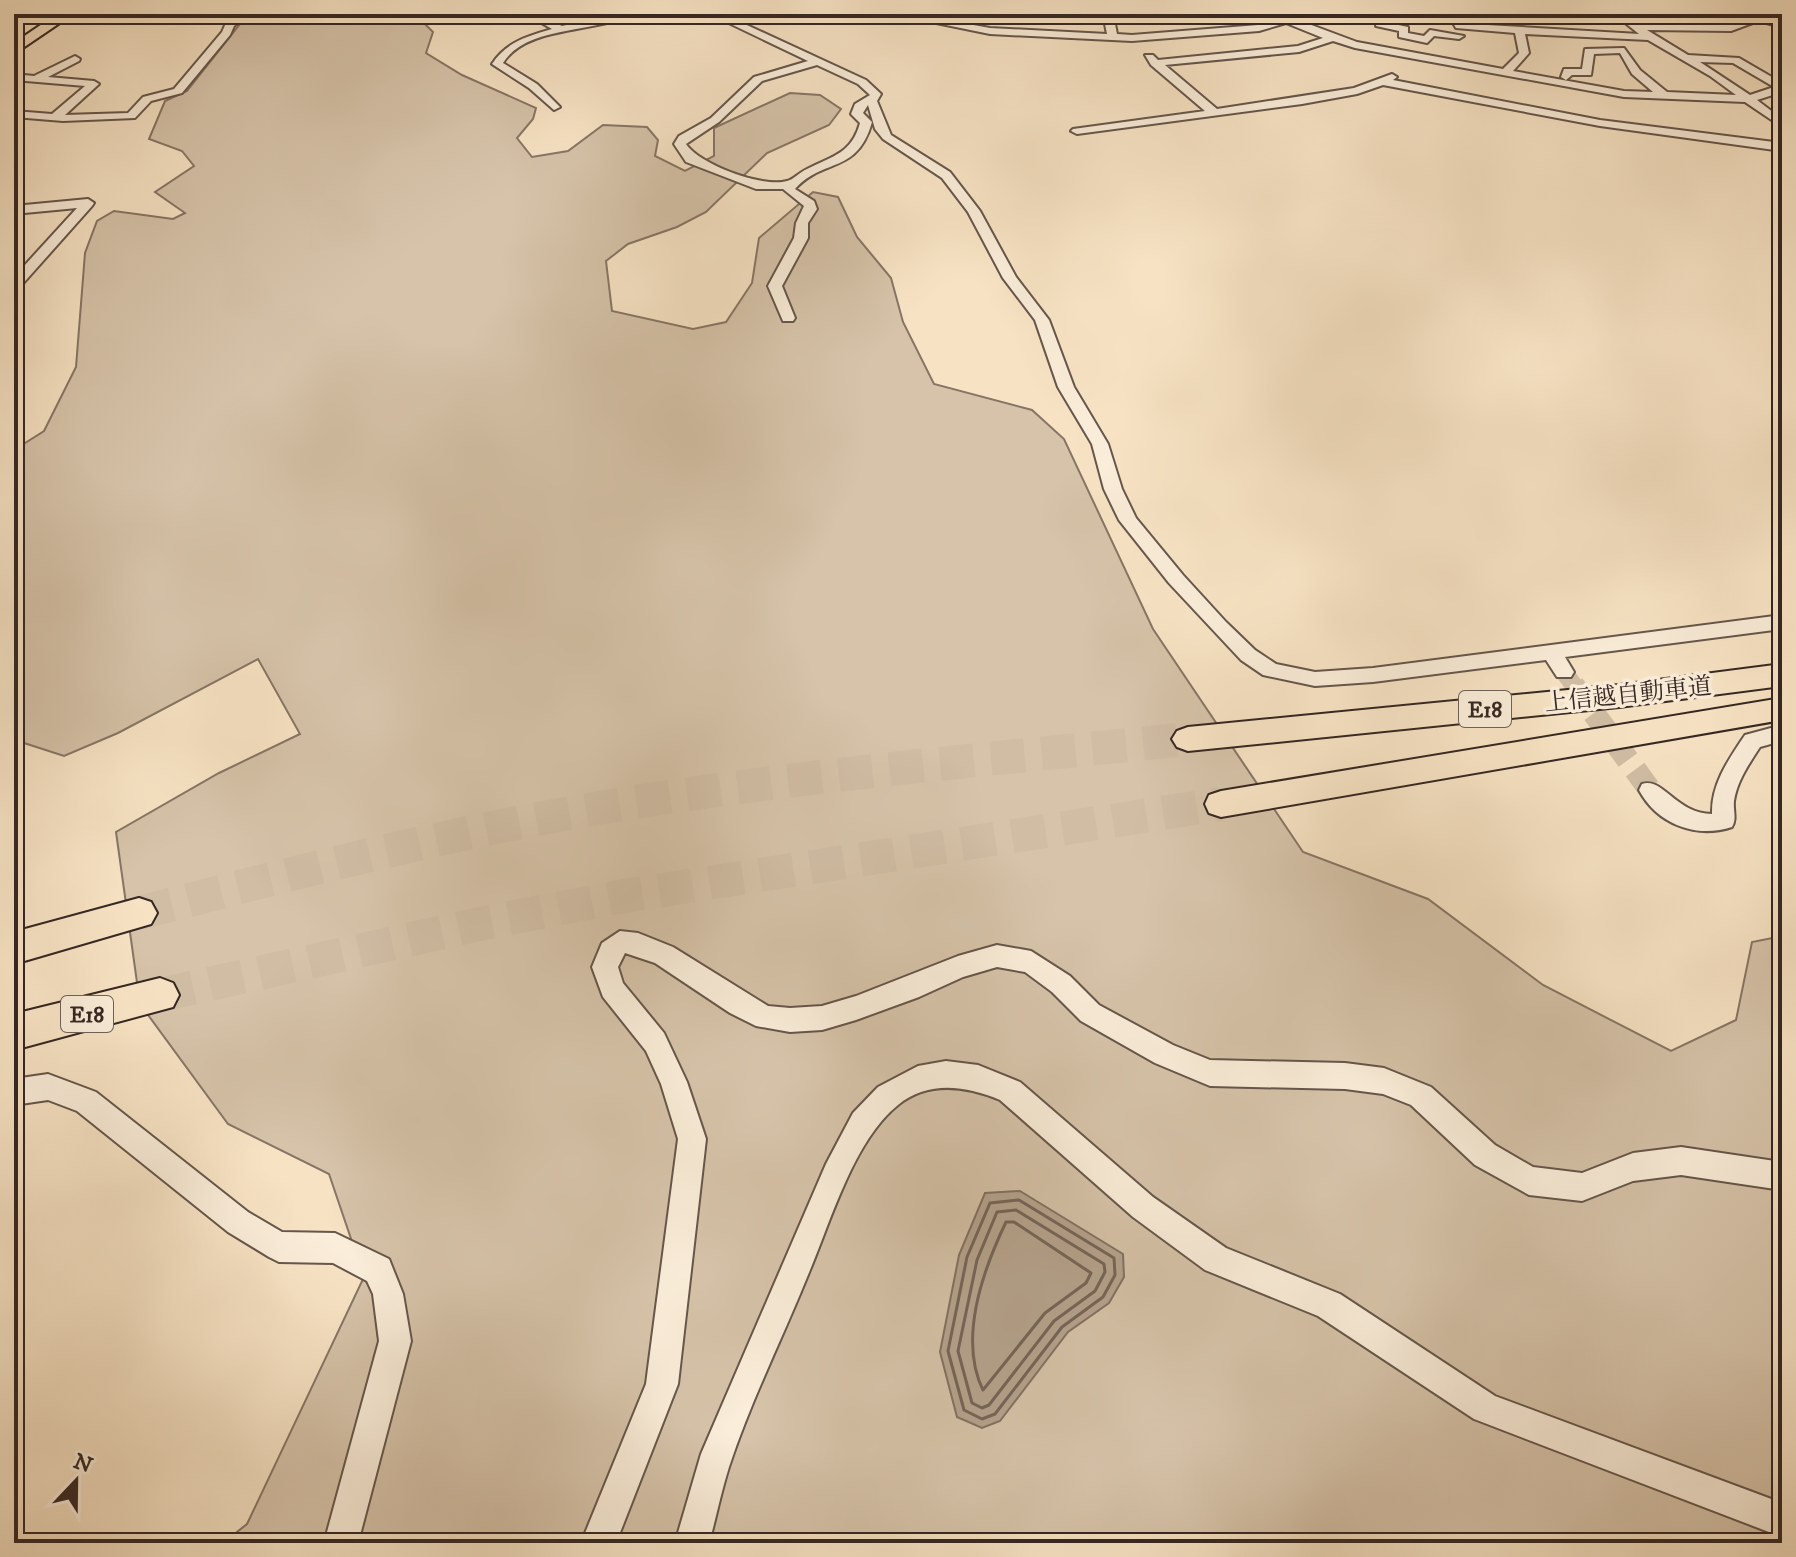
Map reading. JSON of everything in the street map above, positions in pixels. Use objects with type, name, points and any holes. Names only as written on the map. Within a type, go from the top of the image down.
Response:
[{"type":"highway","points":[[14,50],[66,14]]},
{"type":"highway","name":"上信越自動車道","points":[[1188,739],[1619,696],[1782,675]]},
{"type":"highway","name":"上信越自動車道","points":[[1221,804],[1782,709]]},
{"type":"highway","points":[[14,948],[139,913]]},
{"type":"highway","name":"E18","points":[[14,1032],[160,995]]},
{"type":"street","points":[[14,114],[131,116],[147,99],[178,91],[227,33],[229,25],[244,14]]},
{"type":"street","points":[[531,14],[561,30]]},
{"type":"street","points":[[554,107],[533,86],[497,64],[502,53],[561,30],[624,14]]},
{"type":"street","points":[[715,14],[819,61],[862,82],[876,94],[872,101],[860,104],[857,114],[866,122],[864,137],[850,155],[790,185],[760,186],[690,159],[680,144],[683,138],[715,120],[758,79],[819,61]]},
{"type":"street","points":[[897,14],[959,27],[1026,28],[1132,38],[1259,28],[1285,20]]},
{"type":"street","points":[[1108,14],[1112,36]]},
{"type":"street","points":[[1274,14],[1332,38],[1397,53],[1416,65]]},
{"type":"street","points":[[1619,14],[1650,37],[1751,99],[1782,124]]},
{"type":"street","points":[[1740,14],[1782,24]]},
{"type":"street","points":[[1378,15],[1379,24],[1405,29],[1402,35],[1411,39],[1427,40],[1430,33],[1456,25],[1650,37]]},
{"type":"street","points":[[1636,27],[1731,28],[1756,17]]},
{"type":"street","points":[[1454,62],[1456,25]]},
{"type":"street","points":[[1507,71],[1524,53],[1519,31]]},
{"type":"street","points":[[1132,38],[1155,63],[1216,114]]},
{"type":"street","points":[[1155,63],[1299,49],[1332,38]]},
{"type":"street","points":[[1397,53],[1411,39]]},
{"type":"street","points":[[1565,82],[1568,71],[1587,73],[1589,51],[1637,51]]},
{"type":"street","points":[[1624,51],[1636,72],[1663,95]]},
{"type":"street","points":[[1650,52],[1735,60],[1782,88]]},
{"type":"street","points":[[14,88],[75,59]]},
{"type":"street","points":[[1077,131],[1216,114],[1357,91],[1416,65],[1454,62],[1565,82],[1606,106],[1663,95],[1751,99],[1782,88]]},
{"type":"street","points":[[14,77],[94,84],[55,117]]},
{"type":"street","points":[[1381,81],[1606,106],[1782,147]]},
{"type":"street","points":[[872,101],[881,129],[887,137],[946,175],[974,211],[1010,278],[1042,320],[1066,387],[1100,444],[1113,489],[1128,520],[1219,627],[1248,655],[1270,670],[1315,679],[1373,675],[1782,622]]},
{"type":"street","points":[[788,318],[775,286],[801,238],[802,223],[811,209],[810,204],[788,190],[790,185]]},
{"type":"street","points":[[14,210],[88,203],[14,285]]},
{"type":"street","points":[[1551,652],[1564,672]]},
{"type":"street","points":[[1650,790],[1666,809],[1688,822],[1709,825],[1724,821],[1721,807],[1732,771],[1753,741],[1782,733]]},
{"type":"street","points":[[598,1543],[612,1515],[662,1384],[692,1139],[674,1082],[655,1042],[612,989],[605,967],[611,951],[620,942],[638,944],[664,955],[765,1018],[790,1020],[822,1018],[856,1008],[910,989],[958,967],[997,956],[1031,962],[1061,984],[1090,1013],[1164,1054],[1210,1073],[1345,1076],[1384,1081],[1421,1096],[1485,1155],[1529,1181],[1582,1187],[1633,1167],[1681,1161],[1782,1176]]},
{"type":"street","points":[[692,1543],[719,1452],[836,1174],[863,1123],[888,1096],[918,1079],[946,1074],[978,1078],[1010,1091],[1143,1207],[1216,1259],[1329,1305],[1485,1408],[1782,1520]]},
{"type":"street","points":[[14,1092],[48,1087],[86,1101],[238,1222],[279,1247],[335,1248],[378,1270],[388,1294],[395,1341],[341,1543]]},
{"type":"shaded area","points":[[251,14],[415,14],[433,32],[426,53],[462,75],[536,108],[533,119],[517,138],[532,157],[568,151],[603,125],[647,127],[658,140],[655,156],[685,171],[714,156],[714,128],[790,93],[820,95],[841,109],[829,125],[767,153],[706,212],[677,227],[628,244],[606,261],[612,311],[693,329],[726,322],[752,283],[759,238],[813,192],[838,197],[857,237],[891,278],[903,322],[934,384],[1032,410],[1064,439],[1153,629],[1303,852],[1428,899],[1543,985],[1671,1051],[1736,1020],[1752,942],[1782,936],[1782,1543],[223,1543],[247,1524],[364,1277],[329,1174],[228,1124],[140,1004],[116,832],[219,773],[300,734],[258,659],[118,733],[64,756],[21,742],[14,735],[14,450],[44,431],[76,367],[85,253],[97,221],[114,211],[173,219],[185,213],[155,192],[194,166],[182,151],[149,139],[165,101],[187,91]]},
{"type":"water","points":[[1020,1191],[1123,1254],[1124,1277],[1109,1303],[1068,1332],[1000,1421],[982,1428],[957,1417],[940,1352],[959,1255],[985,1193]]},
{"type":"tunnel","points":[[1564,672],[1575,687]]},
{"type":"tunnel","points":[[1573,685],[1650,790]]},
{"type":"tunnel","points":[[139,913],[429,841],[605,807],[823,777],[1188,739]]},
{"type":"tunnel","points":[[160,995],[484,923],[624,896],[1221,804]]}]
